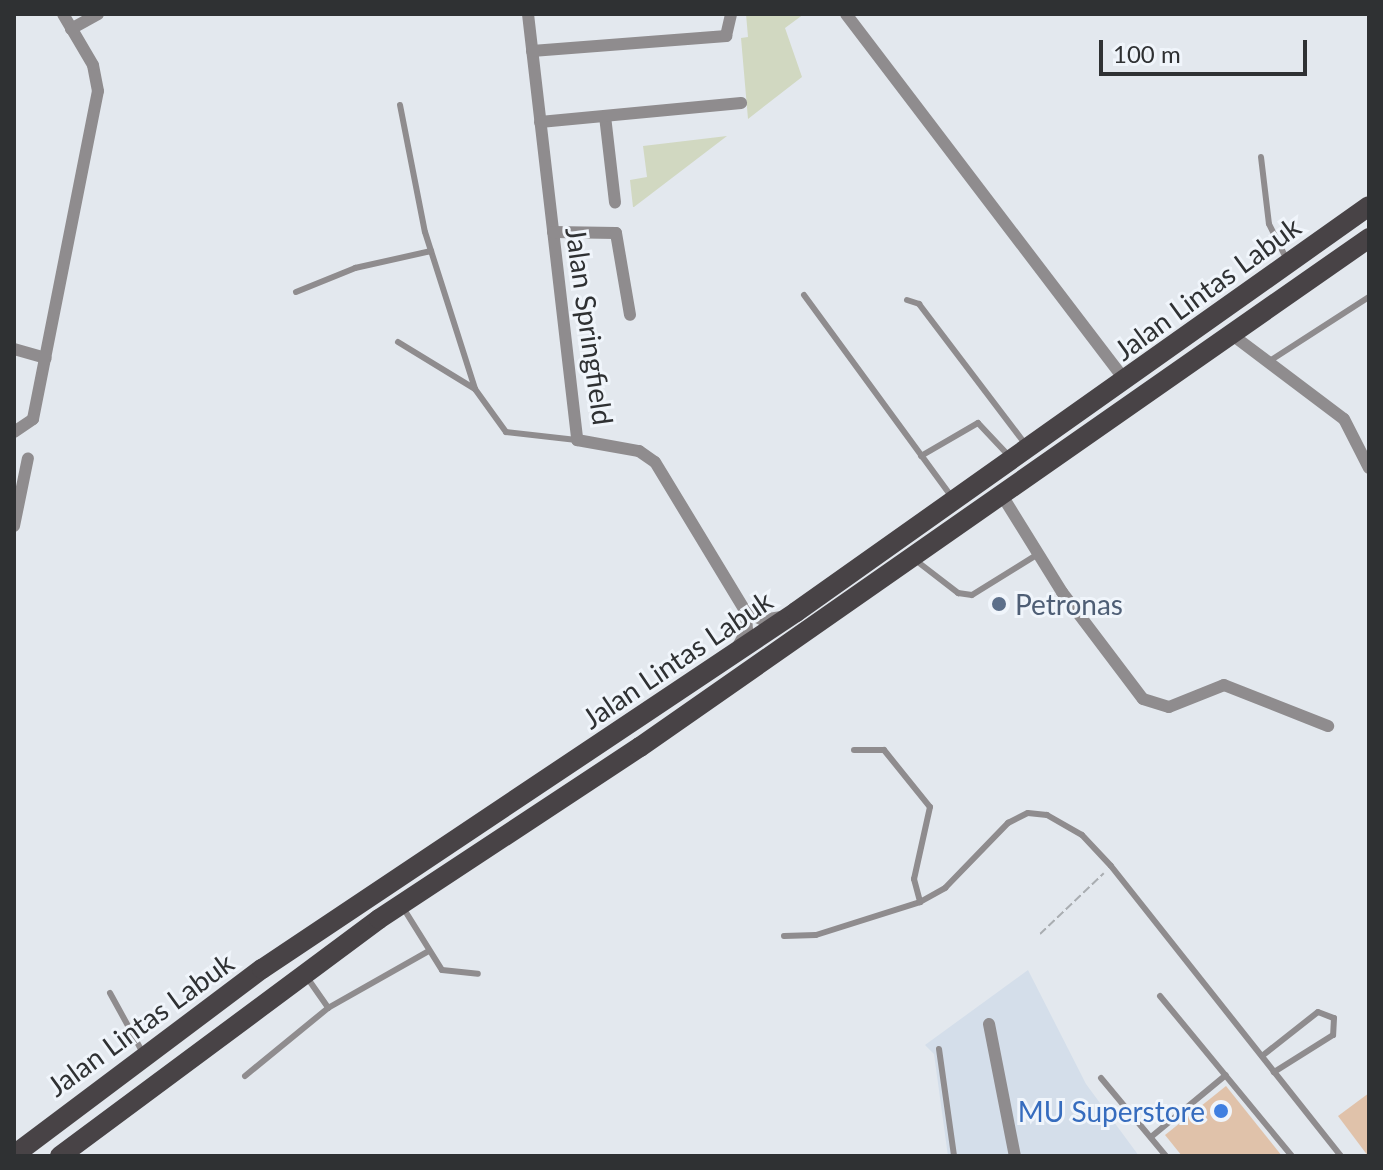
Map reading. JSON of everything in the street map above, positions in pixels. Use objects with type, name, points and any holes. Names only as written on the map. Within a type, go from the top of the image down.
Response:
[{"type":"main road","name":"Jalan Lintas Labuk","points":[[14,1155],[143,1054],[262,969],[796,612],[1369,206]]},
{"type":"main road","name":"Jalan Lintas Labuk","points":[[60,1156],[304,973],[1235,337],[1369,238]]},
{"type":"main road","points":[[262,969],[344,926],[506,819],[522,823]]},
{"type":"street","points":[[14,432],[33,419],[98,91],[93,65],[63,14]]},
{"type":"street","points":[[71,29],[98,14]]},
{"type":"street","name":"Jalan Springfield","points":[[528,14],[577,440],[639,451],[655,462],[746,612]]},
{"type":"street","points":[[532,51],[726,36],[731,14]]},
{"type":"street","points":[[846,14],[1126,381]]},
{"type":"street","points":[[540,122],[741,103]]},
{"type":"street","points":[[605,116],[615,202]]},
{"type":"street","points":[[553,232],[616,233],[630,315]]},
{"type":"street","points":[[1235,337],[1344,419],[1369,468]]},
{"type":"street","points":[[14,349],[46,358]]},
{"type":"street","points":[[14,526],[28,458]]},
{"type":"street","points":[[1003,497],[1038,554],[1143,699],[1169,707],[1224,685],[1328,726]]},
{"type":"street","points":[[729,658],[747,630],[746,612],[763,620],[796,612]]},
{"type":"street","points":[[989,1024],[1015,1156]]},
{"type":"lane","points":[[400,105],[431,251],[475,389],[506,432],[577,440]]},
{"type":"lane","points":[[1261,157],[1269,224],[1289,263]]},
{"type":"lane","points":[[296,292],[355,268],[431,251]]},
{"type":"lane","points":[[804,295],[953,499]]},
{"type":"lane","points":[[1266,363],[1369,297]]},
{"type":"lane","points":[[907,300],[919,304],[1020,454]]},
{"type":"lane","points":[[398,342],[475,389]]},
{"type":"lane","points":[[921,456],[978,423],[1020,454]]},
{"type":"lane","points":[[912,558],[958,593],[972,595],[1038,554]]},
{"type":"lane","points":[[854,750],[884,750],[930,807],[914,879],[920,902]]},
{"type":"lane","points":[[784,936],[816,935],[920,902],[945,888],[1008,823],[1028,813],[1047,815],[1082,835],[1111,866],[1341,1156]]},
{"type":"lane","points":[[401,905],[427,952],[442,970],[478,974]]},
{"type":"lane","points":[[245,1076],[328,1008],[427,952]]},
{"type":"lane","points":[[304,973],[328,1008]]},
{"type":"lane","points":[[110,993],[143,1054]]},
{"type":"lane","points":[[1160,996],[1292,1156]]},
{"type":"lane","points":[[1262,1056],[1318,1012],[1334,1018],[1333,1035],[1274,1072]]},
{"type":"lane","points":[[939,1049],[954,1156]]},
{"type":"lane","points":[[1151,1137],[1226,1075]]},
{"type":"lane","points":[[1101,1078],[1166,1156]]},
{"type":"path","points":[[1040,934],[1111,866]]},
{"type":"shaded area","points":[[1028,970],[1086,1084],[1139,1156],[948,1156],[934,1054],[925,1045]]},
{"type":"green space","points":[[746,14],[804,14],[785,28],[802,77],[748,119],[741,38],[748,37]]},
{"type":"green space","points":[[727,136],[633,207],[630,180],[647,177],[643,146]]},
{"type":"building","name":"MU Superstore","points":[[1226,1086],[1282,1156],[1182,1156],[1165,1135]]},
{"type":"building","points":[[1369,1093],[1369,1156],[1368,1156],[1338,1116]]},
{"type":"place","name":"Petronas","points":[[999,604]]},
{"type":"place","name":"MU Superstore","points":[[1221,1111]]}]
